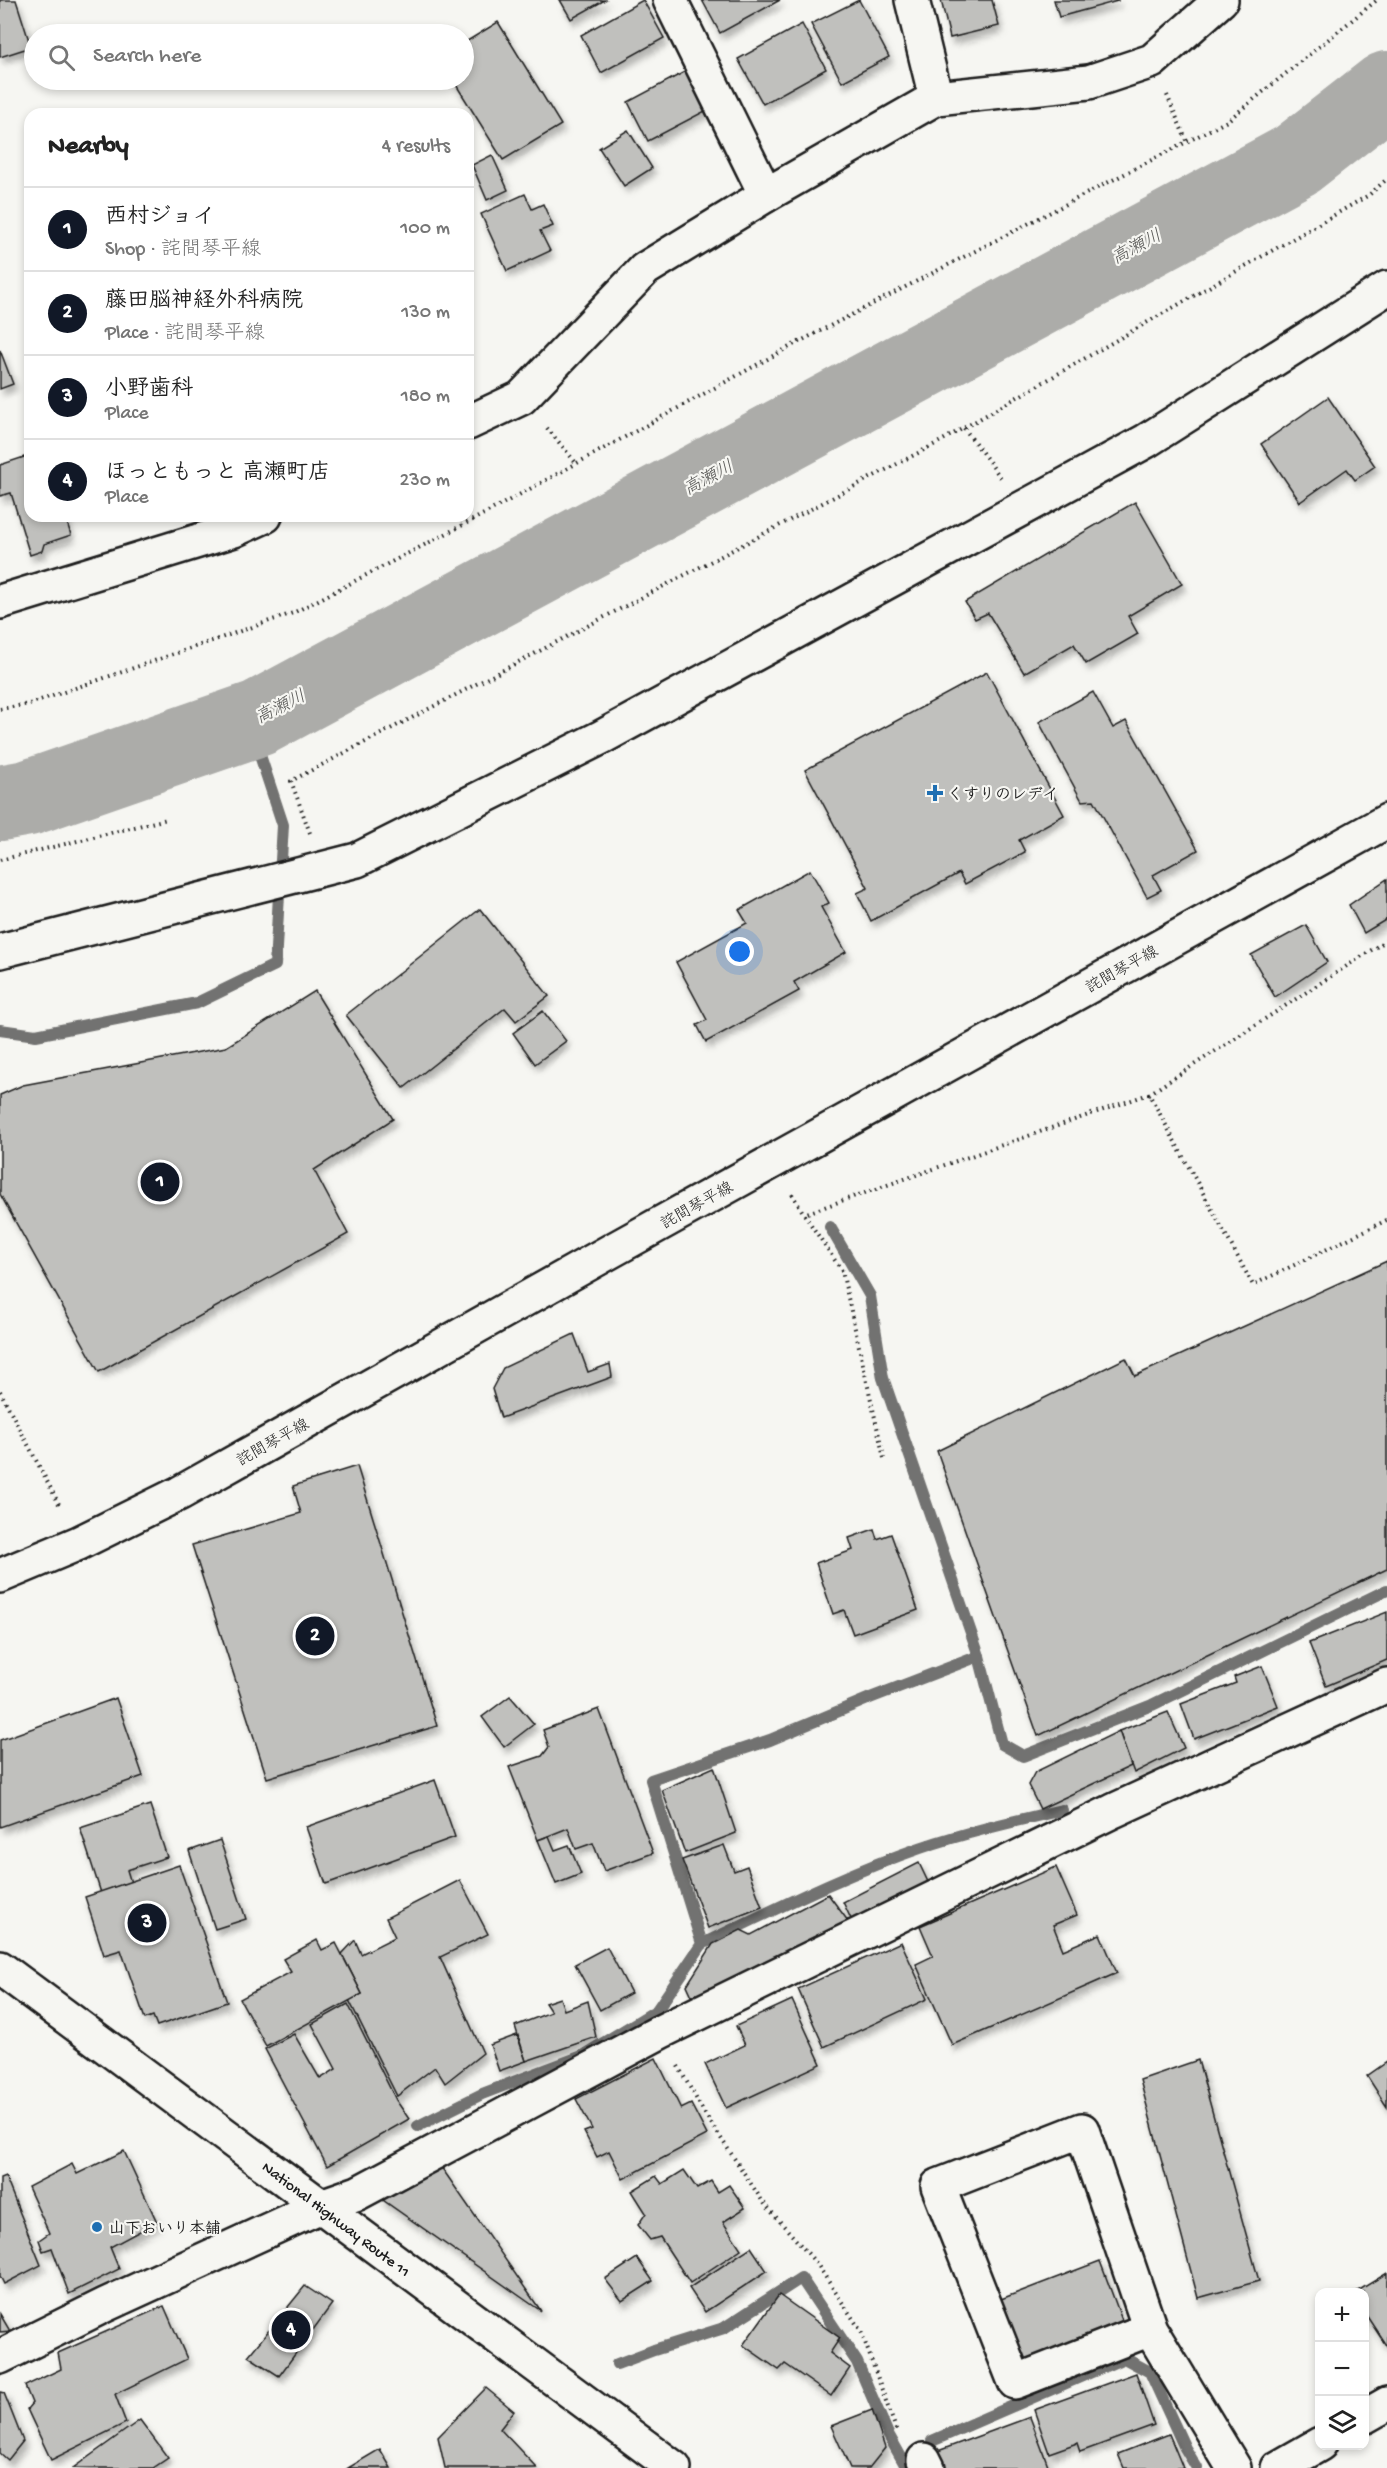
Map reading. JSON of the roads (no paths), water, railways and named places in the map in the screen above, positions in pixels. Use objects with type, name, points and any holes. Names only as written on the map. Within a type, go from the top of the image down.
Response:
[{"type":"main road","points":[[670,0],[766,195]]},
{"type":"main road","points":[[912,0],[936,98]]},
{"type":"main road","points":[[474,420],[522,398],[645,269],[766,195],[936,98],[1089,81],[1152,61],[1221,0]]},
{"type":"main road","points":[[0,951],[357,860],[602,737],[1146,441],[1387,288]]},
{"type":"main road","points":[[0,602],[234,530],[252,522]]},
{"type":"main road","name":"詫間琴平線","points":[[0,1576],[79,1543],[190,1488],[621,1245],[1387,821]]},
{"type":"main road","points":[[0,2356],[321,2206],[358,2193],[660,2032],[1113,1811],[1387,1685]]},
{"type":"main road","name":"National Highway Route 11","points":[[0,1968],[674,2468]]},
{"type":"main road","points":[[1150,2329],[1015,2382],[938,2186],[1082,2130],[1150,2329],[1234,2468]]},
{"type":"main road","points":[[1369,2415],[1387,2404]]},
{"type":"main road","points":[[1278,2468],[1315,2447]]},
{"type":"waterway","name":"高瀬川","points":[[0,803],[28,798],[259,718],[1296,160],[1387,89]]},
{"type":"waterway","points":[[0,1030],[36,1035],[197,1003],[275,965],[283,825],[249,722]]},
{"type":"waterway","points":[[418,2126],[482,2094],[582,2056],[657,2010],[702,1944],[651,1780],[770,1740],[979,1656],[883,1378],[870,1296],[830,1227]]},
{"type":"waterway","points":[[979,1656],[1002,1744],[1023,1756],[1152,1705],[1387,1590]]},
{"type":"waterway","points":[[702,1944],[810,1893],[892,1858],[955,1837],[1062,1810]]},
{"type":"waterway","points":[[617,2364],[724,2328],[801,2278],[857,2362],[888,2434],[907,2468]]},
{"type":"waterway","points":[[932,2441],[1124,2358],[1150,2372],[1185,2448],[1197,2468]]},
{"type":"place","name":"くすりのレデイ","points":[[935,793]]},
{"type":"place","name":"西村ジョイ","points":[[160,1182]]},
{"type":"place","name":"藤田脳神経外科病院","points":[[315,1636]]},
{"type":"place","name":"小野歯科","points":[[147,1923]]},
{"type":"place","name":"山下おいり本舗","points":[[97,2227]]},
{"type":"place","name":"ほっともっと 高瀬町店","points":[[291,2330]]}]
